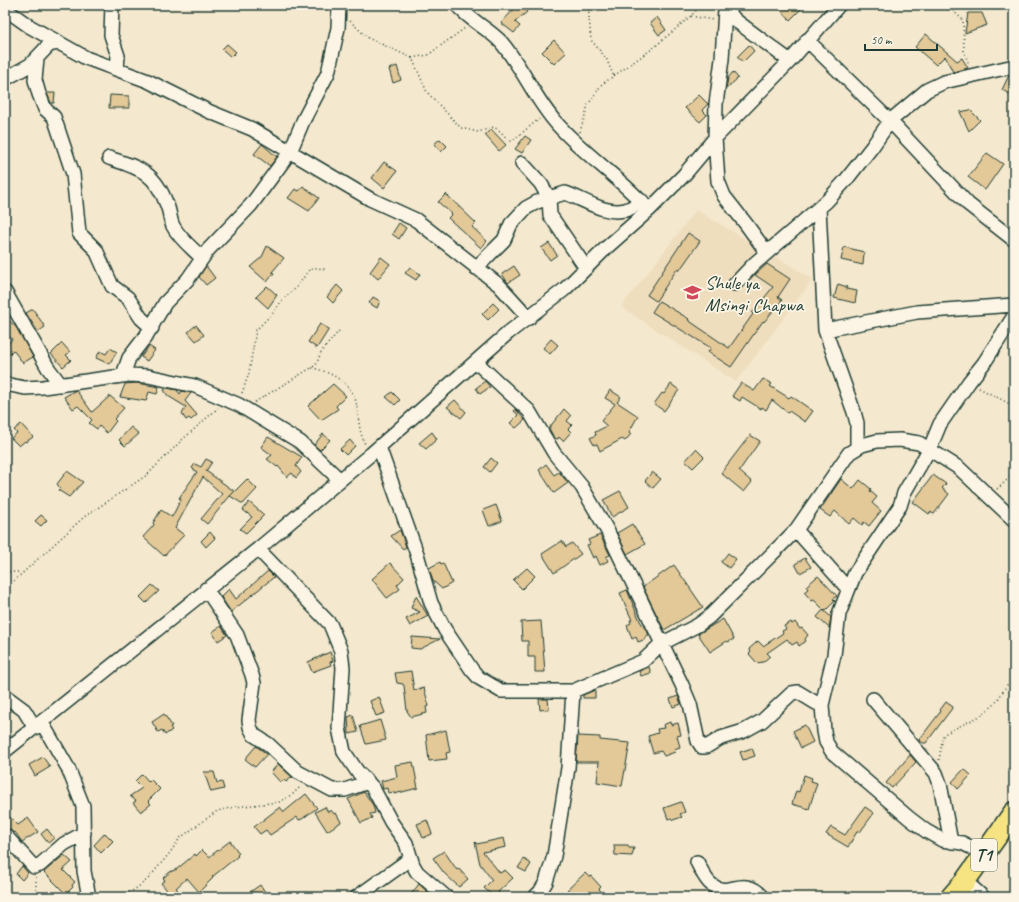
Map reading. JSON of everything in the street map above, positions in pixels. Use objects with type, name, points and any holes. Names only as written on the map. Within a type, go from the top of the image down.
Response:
[{"type":"highway","name":"T1","points":[[951,897],[965,881],[1014,812]]},
{"type":"street","points":[[112,5],[111,35],[118,56],[117,68]]},
{"type":"street","points":[[457,5],[473,22],[500,42],[515,62],[538,102],[558,126],[646,206]]},
{"type":"street","points":[[5,751],[38,726],[206,588],[258,549],[375,450],[508,333],[565,289],[646,206],[684,175],[715,138],[790,61],[807,40],[840,5]]},
{"type":"street","points":[[123,375],[129,358],[152,328],[165,303],[188,279],[202,258],[251,205],[290,152],[303,121],[328,73],[337,34],[338,6]]},
{"type":"street","points":[[724,7],[735,20],[790,61]]},
{"type":"street","points":[[724,7],[722,58],[717,89],[715,138],[720,191],[767,253]]},
{"type":"street","points":[[5,9],[86,58],[148,80],[208,111],[252,129],[370,199],[416,220],[499,285],[529,318]]},
{"type":"street","points":[[807,40],[890,121],[968,204],[1014,240]]},
{"type":"street","points":[[5,79],[18,73],[37,59],[44,48],[59,43]]},
{"type":"street","points":[[37,59],[35,80],[39,94],[45,109],[54,117],[73,174],[79,233],[96,250],[112,286],[128,298],[141,318],[152,328]]},
{"type":"street","points":[[735,284],[767,253],[819,208],[846,180],[890,121],[927,90],[936,84],[1014,66]]},
{"type":"street","points":[[109,158],[136,167],[148,174],[163,195],[174,228],[202,258]]},
{"type":"street","points":[[522,163],[541,184],[549,198],[550,215],[586,268]]},
{"type":"street","points":[[476,268],[504,240],[510,224],[526,208],[536,202],[565,193],[588,204],[615,211],[646,206]]},
{"type":"street","points":[[819,208],[825,330],[857,423],[857,448]]},
{"type":"street","points":[[5,292],[44,362],[61,386]]},
{"type":"street","points":[[825,330],[917,312],[1014,305]]},
{"type":"street","points":[[985,854],[968,845],[942,840],[909,818],[832,752],[826,742],[822,705],[834,655],[839,614],[855,573],[900,506],[904,493],[930,448],[940,424],[984,363],[1014,316]]},
{"type":"street","points":[[476,362],[529,410],[554,454],[582,487],[607,530],[660,644],[690,704],[698,741],[702,747],[706,747],[721,738],[744,731],[762,721],[792,693],[798,692],[816,704],[822,705]]},
{"type":"street","points":[[6,385],[25,388],[61,386],[123,375],[148,376],[195,386],[236,404],[300,442],[340,480]]},
{"type":"street","points":[[375,450],[417,554],[431,603],[445,630],[479,678],[501,691],[573,691],[643,660],[660,644],[698,625],[709,617],[796,530],[849,453],[857,448],[876,441],[900,440],[919,443],[930,448],[959,468],[1014,520]]},
{"type":"street","points":[[796,530],[848,589]]},
{"type":"street","points":[[258,549],[330,624],[341,651],[343,668],[339,728],[340,740],[344,752],[357,771],[368,782],[406,843],[410,859],[417,872],[446,897]]},
{"type":"street","points":[[206,588],[237,636],[252,675],[254,683],[249,720],[251,731],[293,768],[335,791],[345,790],[368,782]]},
{"type":"street","points":[[540,895],[546,882],[554,856],[568,768],[573,691]]},
{"type":"street","points":[[5,696],[24,710],[38,726],[68,768],[82,806],[84,871],[88,897]]},
{"type":"street","points":[[873,699],[936,773],[940,784],[951,842]]},
{"type":"street","points":[[5,835],[31,865],[36,867],[64,844],[84,833]]},
{"type":"street","points":[[357,897],[410,859]]},
{"type":"street","points":[[697,862],[706,879],[720,890],[746,886],[754,888],[763,897]]},
{"type":"street","points":[[965,881],[983,897]]},
{"type":"path","points":[[588,5],[591,40],[606,58],[614,77]]},
{"type":"path","points":[[589,10],[592,5]]},
{"type":"path","points":[[577,143],[583,119],[592,96],[601,85],[614,77],[674,30],[701,5]]},
{"type":"path","points":[[947,5],[963,20],[964,51],[976,74]]},
{"type":"path","points":[[338,6],[368,38],[412,58],[428,55],[473,22]]},
{"type":"path","points":[[412,58],[427,92],[461,128],[478,132],[494,127],[502,132],[509,141],[512,141],[531,124],[548,114]]},
{"type":"path","points":[[236,404],[249,373],[256,330],[273,313],[283,299],[296,288],[309,270],[316,268],[325,269]]},
{"type":"path","points":[[5,588],[45,554],[84,517],[147,474],[182,440],[236,404],[269,395],[316,365],[322,352],[339,331]]},
{"type":"path","points":[[312,368],[321,370],[337,378],[353,393],[361,433],[375,450]]},
{"type":"path","points":[[969,382],[1014,406]]},
{"type":"path","points":[[989,496],[1014,474]]},
{"type":"path","points":[[5,572],[22,572]]},
{"type":"path","points":[[936,773],[942,736],[982,715],[995,704],[1014,674]]},
{"type":"path","points":[[122,897],[148,879],[180,838],[216,811],[235,807],[278,802],[293,794],[309,778]]},
{"type":"path","points":[[36,867],[36,897]]},
{"type":"shaded area","points":[[696,210],[813,279],[736,382],[621,307]]},
{"type":"building","points":[[518,5],[521,5],[527,12],[515,22],[520,26],[514,33],[501,23]]},
{"type":"building","points":[[776,5],[805,5],[790,20]]},
{"type":"building","points":[[968,13],[982,13],[987,25],[965,33]]},
{"type":"building","points":[[657,17],[666,30],[659,35],[650,23]]},
{"type":"building","points":[[926,34],[957,61],[962,58],[968,68],[953,72],[945,56],[936,65],[915,47]]},
{"type":"building","points":[[554,40],[566,53],[554,64],[542,52]]},
{"type":"building","points":[[227,44],[236,52],[231,57],[222,49]]},
{"type":"building","points":[[749,45],[754,51],[743,62],[737,57]]},
{"type":"building","points":[[397,66],[401,80],[393,83],[389,69]]},
{"type":"building","points":[[733,72],[738,78],[726,89],[728,78]]},
{"type":"building","points":[[1014,74],[1014,96],[1002,90],[1009,75]]},
{"type":"building","points":[[47,93],[55,93],[54,103],[51,103]]},
{"type":"building","points":[[110,95],[129,96],[129,108],[109,108]]},
{"type":"building","points":[[699,95],[708,104],[702,110],[707,115],[700,122],[685,108]]},
{"type":"building","points":[[970,110],[980,120],[969,131],[960,112]]},
{"type":"building","points":[[491,129],[506,145],[499,151],[485,135]]},
{"type":"building","points":[[525,136],[531,140],[522,153],[515,149]]},
{"type":"building","points":[[440,139],[447,146],[441,152],[434,144]]},
{"type":"building","points":[[262,144],[277,157],[270,166],[254,154]]},
{"type":"building","points":[[987,153],[1003,164],[985,190],[968,177]]},
{"type":"building","points":[[384,162],[397,171],[384,188],[372,178]]},
{"type":"building","points":[[303,186],[319,198],[309,211],[288,198],[295,189],[299,191]]},
{"type":"building","points":[[446,194],[476,223],[472,227],[487,241],[481,248],[448,218],[452,214],[438,202]]},
{"type":"building","points":[[399,223],[406,228],[399,239],[392,234]]},
{"type":"building","points":[[688,233],[700,241],[679,271],[677,269],[656,301],[647,295]]},
{"type":"building","points":[[549,243],[557,255],[550,260],[541,248]]},
{"type":"building","points":[[267,246],[284,258],[272,272],[274,273],[267,282],[250,267],[262,257]]},
{"type":"building","points":[[844,247],[864,252],[863,265],[841,260]]},
{"type":"building","points":[[381,257],[390,264],[378,279],[370,272]]},
{"type":"building","points":[[767,264],[790,279],[778,297],[782,300],[764,322],[763,321],[731,367],[708,352],[711,348],[652,312],[659,301],[689,319],[688,320],[729,348],[753,314],[752,313],[773,287],[755,275]]},
{"type":"building","points":[[206,266],[215,278],[206,285],[199,277]]},
{"type":"building","points":[[514,266],[520,275],[508,283],[502,274]]},
{"type":"building","points":[[410,267],[420,274],[416,280],[405,273]]},
{"type":"building","points":[[838,284],[847,287],[846,289],[857,291],[855,303],[834,298]]},
{"type":"building","points":[[337,285],[343,291],[333,303],[327,297]]},
{"type":"building","points":[[267,286],[277,295],[268,308],[256,297]]},
{"type":"building","points":[[373,297],[380,301],[377,308],[369,303]]},
{"type":"building","points":[[493,303],[499,309],[488,320],[482,314]]},
{"type":"building","points":[[33,309],[45,327],[38,332],[26,313]]},
{"type":"building","points":[[5,317],[16,327],[33,357],[23,363],[13,350],[5,358],[5,348],[12,339],[5,331]]},
{"type":"building","points":[[320,324],[329,329],[317,348],[308,342]]},
{"type":"building","points":[[196,325],[204,335],[196,341],[188,332]]},
{"type":"building","points":[[551,339],[558,345],[550,354],[543,348]]},
{"type":"building","points":[[62,343],[70,352],[66,355],[71,360],[63,367],[51,354]]},
{"type":"building","points":[[149,346],[155,350],[147,361],[141,357]]},
{"type":"building","points":[[110,348],[117,352],[109,364],[96,358],[100,351],[106,354]]},
{"type":"building","points":[[763,379],[772,384],[770,386],[789,398],[791,396],[813,411],[805,422],[789,411],[788,413],[772,400],[766,410],[762,407],[761,409],[742,397],[740,401],[732,396],[741,383],[754,391]]},
{"type":"building","points":[[485,381],[490,387],[480,394],[476,388]]},
{"type":"building","points":[[137,383],[159,387],[157,394],[149,392],[146,401],[120,397],[125,384]]},
{"type":"building","points":[[333,384],[346,396],[336,406],[338,409],[321,420],[308,406]]},
{"type":"building","points":[[671,384],[679,390],[664,411],[654,404]]},
{"type":"building","points":[[167,388],[177,390],[180,394],[182,391],[191,393],[185,401],[197,415],[191,420],[189,418],[186,420],[182,414],[186,407],[168,396],[164,390]]},
{"type":"building","points":[[76,390],[92,412],[110,396],[124,408],[114,419],[116,421],[107,433],[99,426],[97,429],[89,423],[92,420],[78,406],[73,409],[64,397]]},
{"type":"building","points":[[610,390],[621,397],[617,402],[638,416],[629,432],[631,434],[625,441],[622,439],[600,451],[597,444],[594,445],[590,438],[596,435],[595,432],[607,426],[601,421],[615,404],[605,398]]},
{"type":"building","points":[[392,392],[400,400],[395,405],[386,397]]},
{"type":"building","points":[[455,400],[466,412],[461,418],[447,407]]},
{"type":"building","points":[[515,409],[525,420],[516,428],[510,423],[518,415],[514,411]]},
{"type":"building","points":[[564,409],[571,416],[567,421],[572,425],[568,429],[571,432],[563,441],[559,437],[558,439],[554,438],[549,428]]},
{"type":"building","points":[[21,424],[33,437],[19,446],[11,438],[17,433],[14,430]]},
{"type":"building","points":[[131,427],[139,434],[125,446],[119,440]]},
{"type":"building","points":[[432,432],[437,439],[426,449],[419,443]]},
{"type":"building","points":[[323,434],[330,440],[320,450],[314,445]]},
{"type":"building","points":[[750,435],[760,441],[739,471],[752,482],[744,492],[721,473]]},
{"type":"building","points":[[268,437],[302,457],[296,466],[301,472],[296,478],[292,473],[287,477],[278,466],[277,467],[267,459],[272,455],[261,447]]},
{"type":"building","points":[[350,440],[355,446],[346,455],[340,449]]},
{"type":"building","points":[[696,449],[704,457],[693,468],[685,461]]},
{"type":"building","points":[[491,458],[497,463],[490,472],[484,467]]},
{"type":"building","points":[[206,459],[212,462],[206,471],[234,491],[207,524],[201,519],[222,494],[203,477],[175,528],[184,535],[164,556],[143,537],[154,525],[153,523],[161,510],[172,517],[181,499],[179,498],[197,472],[192,468],[195,464],[201,467]]},
{"type":"building","points":[[546,464],[554,475],[559,472],[568,483],[554,493],[539,470]]},
{"type":"building","points":[[67,471],[83,482],[69,497],[58,490],[60,488],[57,484]]},
{"type":"building","points":[[652,472],[661,479],[653,488],[645,481]]},
{"type":"building","points":[[933,475],[946,484],[942,488],[949,494],[934,514],[930,512],[929,514],[913,502]]},
{"type":"building","points":[[247,479],[257,489],[243,504],[230,496]]},
{"type":"building","points":[[841,479],[853,489],[860,480],[871,489],[870,491],[877,497],[872,503],[881,511],[869,526],[864,522],[862,525],[854,518],[849,524],[835,511],[830,517],[820,510]]},
{"type":"building","points":[[620,491],[629,507],[612,517],[603,500]]},
{"type":"building","points":[[249,502],[264,515],[246,533],[240,529],[252,517],[243,510]]},
{"type":"building","points":[[496,505],[502,521],[489,526],[483,510]]},
{"type":"building","points":[[41,515],[47,520],[41,526],[35,521]]},
{"type":"building","points":[[632,524],[645,544],[627,554],[617,533]]},
{"type":"building","points":[[400,530],[406,547],[403,549],[391,536]]},
{"type":"building","points":[[210,532],[215,538],[206,547],[201,541]]},
{"type":"building","points":[[600,535],[610,555],[606,557],[608,561],[600,565],[596,556],[593,558],[587,545],[590,544],[588,540]]},
{"type":"building","points":[[562,541],[566,547],[572,543],[581,554],[554,573],[542,554]]},
{"type":"building","points":[[728,553],[736,559],[729,568],[721,562]]},
{"type":"building","points":[[805,558],[811,567],[800,573],[795,564]]},
{"type":"building","points":[[440,562],[441,564],[443,563],[452,583],[442,589],[433,581],[429,568]]},
{"type":"building","points":[[390,563],[404,578],[397,585],[400,589],[387,598],[372,579]]},
{"type":"building","points":[[674,565],[703,607],[664,630],[643,587]]},
{"type":"building","points":[[527,568],[535,576],[522,589],[513,580]]},
{"type":"building","points":[[268,571],[274,577],[231,612],[221,597],[229,589],[236,599]]},
{"type":"building","points":[[818,576],[837,596],[833,599],[835,601],[825,611],[814,600],[812,601],[804,592],[808,589],[806,586]]},
{"type":"building","points":[[152,585],[159,591],[146,603],[140,597]]},
{"type":"building","points":[[627,590],[640,621],[649,635],[645,637],[646,639],[638,642],[636,637],[632,639],[627,625],[631,623],[630,620],[632,620],[620,593]]},
{"type":"building","points":[[416,596],[428,616],[410,626],[406,619],[420,612],[411,608]]},
{"type":"building","points":[[823,610],[831,617],[829,628],[817,617]]},
{"type":"building","points":[[723,619],[734,639],[728,642],[727,641],[710,652],[698,634]]},
{"type":"building","points":[[541,621],[545,672],[535,672],[535,657],[528,657],[528,641],[522,641],[521,622]]},
{"type":"building","points":[[791,622],[792,624],[795,622],[800,629],[802,628],[808,635],[805,639],[806,641],[799,646],[797,642],[792,645],[787,639],[767,653],[770,656],[763,662],[757,663],[749,654],[751,652],[749,649],[758,641],[763,646],[783,633],[782,631],[786,629],[784,626]]},
{"type":"building","points":[[221,626],[227,635],[218,641],[212,632]]},
{"type":"building","points":[[412,637],[440,639],[420,649],[411,648]]},
{"type":"building","points":[[330,652],[333,661],[330,662],[331,665],[312,672],[308,662]]},
{"type":"building","points":[[649,667],[651,673],[641,676],[639,671]]},
{"type":"building","points":[[411,671],[414,690],[424,688],[429,706],[426,707],[427,713],[411,717],[407,711],[404,686],[403,684],[397,683],[395,673]]},
{"type":"building","points":[[595,690],[595,698],[583,698],[583,695]]},
{"type":"building","points":[[678,696],[681,704],[673,707],[670,699]]},
{"type":"building","points":[[379,697],[385,713],[376,716],[370,701]]},
{"type":"building","points":[[539,699],[548,699],[549,709],[540,710]]},
{"type":"building","points":[[946,702],[953,707],[926,743],[923,743],[919,740]]},
{"type":"building","points":[[164,714],[172,726],[170,727],[172,730],[165,735],[162,730],[158,732],[152,722]]},
{"type":"building","points":[[353,715],[358,732],[349,734],[348,717]]},
{"type":"building","points":[[380,720],[386,740],[366,744],[360,726]]},
{"type":"building","points":[[670,722],[671,725],[678,723],[681,735],[677,736],[680,747],[674,749],[675,752],[664,756],[661,751],[653,753],[648,736],[658,733],[657,729],[664,728],[663,725]]},
{"type":"building","points":[[805,725],[813,742],[801,748],[793,731]]},
{"type":"building","points":[[446,730],[450,752],[446,753],[447,759],[429,761],[426,735]]},
{"type":"building","points":[[578,736],[600,737],[600,740],[630,743],[622,786],[597,782],[599,762],[576,762]]},
{"type":"building","points":[[256,746],[267,754],[255,767],[245,759]]},
{"type":"building","points":[[752,748],[755,756],[743,760],[740,752]]},
{"type":"building","points":[[910,755],[916,762],[892,788],[886,783]]},
{"type":"building","points":[[43,757],[50,767],[35,776],[29,765]]},
{"type":"building","points":[[413,762],[418,788],[394,794],[394,792],[388,793],[387,788],[383,789],[381,781],[397,777],[395,765]]},
{"type":"building","points":[[278,764],[292,777],[286,782],[284,780],[281,783],[271,772]]},
{"type":"building","points":[[964,769],[971,775],[958,789],[952,782]]},
{"type":"building","points":[[204,772],[214,772],[217,783],[222,782],[224,789],[211,792]]},
{"type":"building","points":[[142,774],[149,782],[151,780],[160,789],[148,801],[151,804],[141,812],[133,803],[136,801],[130,796],[142,788],[135,781]]},
{"type":"building","points":[[804,775],[812,778],[811,781],[817,783],[809,809],[792,804],[796,791],[799,792]]},
{"type":"building","points":[[364,792],[373,805],[375,813],[370,814],[372,818],[361,823],[348,799]]},
{"type":"building","points":[[306,794],[317,808],[302,819],[299,820],[297,817],[270,835],[266,830],[260,834],[254,827],[280,807],[284,812]]},
{"type":"building","points":[[681,802],[685,812],[680,814],[682,817],[673,820],[671,818],[668,819],[664,808]]},
{"type":"building","points":[[325,807],[328,812],[331,810],[334,814],[336,813],[341,822],[327,831],[315,812]]},
{"type":"building","points":[[865,807],[874,813],[860,832],[858,830],[848,847],[826,834],[831,827],[845,835]]},
{"type":"building","points":[[5,812],[18,825],[28,818],[38,832],[22,842],[15,832],[14,833],[5,827]]},
{"type":"building","points":[[427,820],[432,834],[423,838],[417,824]]},
{"type":"building","points":[[47,829],[54,838],[48,843],[41,834]]},
{"type":"building","points":[[105,833],[113,841],[101,853],[94,845]]},
{"type":"building","points":[[504,838],[506,847],[483,852],[500,873],[505,870],[513,878],[498,892],[502,897],[494,897],[484,888],[492,880],[480,864],[475,842],[477,844]]},
{"type":"building","points":[[230,841],[239,853],[237,855],[238,856],[212,877],[213,878],[199,892],[187,878],[176,888],[178,890],[171,895],[161,883],[165,880],[163,878],[170,872],[177,869],[195,854],[196,856],[202,850],[209,857]]},
{"type":"building","points":[[614,845],[628,845],[629,848],[634,848],[632,856],[615,855]]},
{"type":"building","points":[[444,851],[457,870],[459,869],[468,879],[459,887],[444,873],[433,858]]},
{"type":"building","points":[[64,855],[72,862],[63,870],[75,882],[72,885],[73,887],[66,894],[44,872]]},
{"type":"building","points":[[524,859],[531,864],[526,872],[518,868]]},
{"type":"building","points":[[22,866],[28,873],[22,880],[16,874]]},
{"type":"building","points":[[585,873],[589,877],[591,876],[601,887],[599,889],[606,897],[574,897],[567,890]]},
{"type":"building","points":[[419,884],[432,896],[431,897],[409,897]]},
{"type":"building","points":[[260,885],[269,897],[253,897],[250,892]]},
{"type":"place","name":"Shule ya Msingi Chapwa","points":[[692,293]]}]
